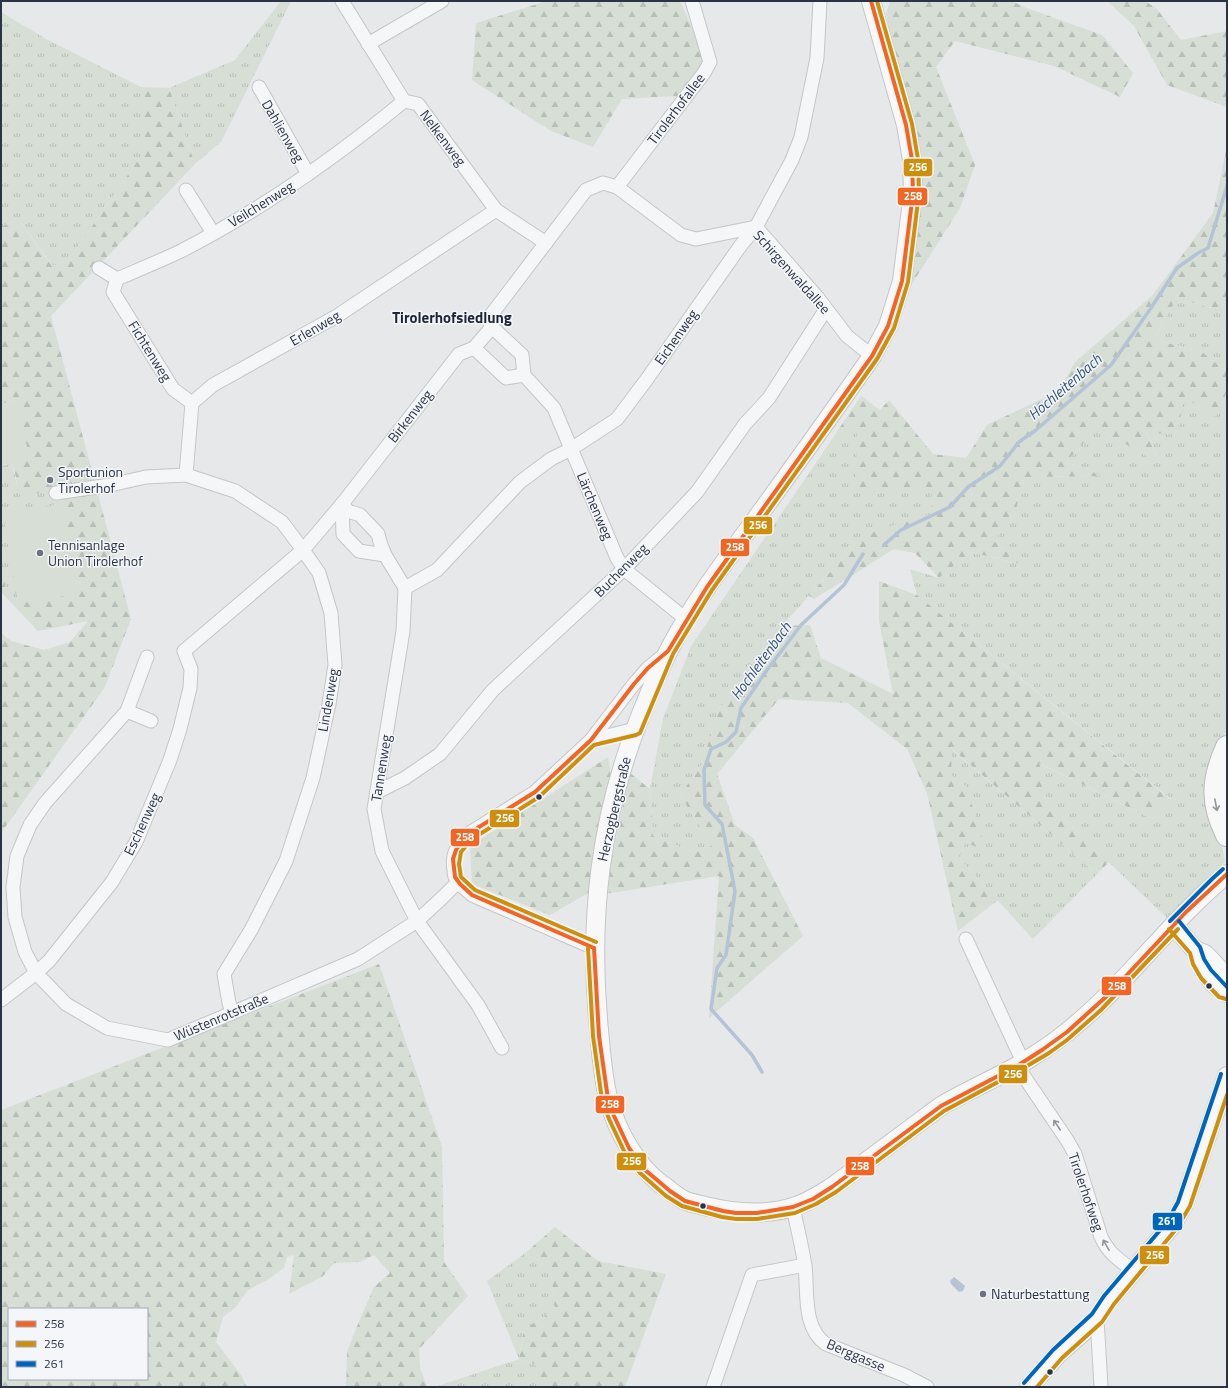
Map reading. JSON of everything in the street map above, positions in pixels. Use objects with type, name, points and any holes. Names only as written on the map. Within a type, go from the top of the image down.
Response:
[{"type":"highway","points":[[1227,747],[1217,773],[1214,787],[1215,800],[1220,822],[1227,835]]},
{"type":"main road","name":"Herzogbergstraße","points":[[871,1],[906,125],[912,160],[913,193],[902,281],[888,326],[872,356],[707,587],[668,652],[635,729],[619,780],[602,854],[594,948],[597,1010],[608,1099],[614,1116],[629,1148],[644,1169],[670,1191],[685,1200],[723,1211],[736,1212],[763,1212],[793,1207],[813,1199],[832,1187],[941,1106],[1020,1064],[1067,1032],[1110,993],[1174,925],[1227,874]]},
{"type":"main road","points":[[1174,925],[1195,950],[1198,961],[1206,974],[1223,992],[1227,993]]},
{"type":"main road","points":[[1195,950],[1205,954],[1227,978]]},
{"type":"main road","points":[[1029,1387],[1058,1354],[1097,1318],[1109,1300],[1172,1226],[1184,1204],[1227,1076]]},
{"type":"street","name":"Nelkenweg","points":[[342,1],[404,101],[418,104],[496,210],[546,243]]},
{"type":"street","points":[[368,44],[442,1]]},
{"type":"street","name":"Tirolerhofallee","points":[[617,187],[704,73],[710,62],[692,1]]},
{"type":"street","name":"Eichenweg","points":[[405,588],[437,570],[520,482],[551,458],[571,449],[617,419],[647,379],[741,245],[756,227],[792,160],[801,137],[817,58],[820,1]]},
{"type":"street","name":"Dahlienweg","points":[[259,87],[308,174]]},
{"type":"street","name":"Veilchenweg","points":[[117,279],[181,251],[262,205],[364,134],[404,101]]},
{"type":"street","points":[[474,348],[506,378],[524,376],[522,355],[492,327],[488,319],[586,190],[603,183],[617,187]]},
{"type":"street","name":"Schirgenwaldallee","points":[[617,187],[681,235],[696,239],[756,227],[847,336],[872,356]]},
{"type":"street","points":[[186,190],[213,233]]},
{"type":"street","name":"Erlenweg","points":[[192,403],[213,385],[337,316],[496,210]]},
{"type":"street","points":[[99,268],[117,279]]},
{"type":"street","name":"Fichtenweg","points":[[117,279],[114,292],[173,389],[192,403]]},
{"type":"street","name":"Buchenweg","points":[[377,792],[405,778],[440,754],[493,690],[624,569],[697,492],[745,424],[769,398],[826,309]]},
{"type":"street","name":"Birkenweg","points":[[184,651],[303,550],[342,504],[459,354],[474,348],[492,327]]},
{"type":"street","name":"Lärchenweg","points":[[524,376],[554,408],[617,558],[624,569],[687,620]]},
{"type":"street","points":[[186,475],[192,403]]},
{"type":"street","name":"Lindenweg","points":[[56,493],[146,477],[186,475],[235,491],[282,522],[319,574],[331,614],[335,665],[330,696],[313,778],[286,861],[252,930],[224,974],[232,1013]]},
{"type":"street","points":[[342,504],[343,534],[359,551],[385,555]]},
{"type":"street","points":[[342,504],[348,511],[360,515],[378,534],[385,555],[405,588]]},
{"type":"street","name":"Tannenweg","points":[[405,588],[403,631],[374,808],[382,851],[417,921],[478,1005],[502,1048]]},
{"type":"street","name":"Eschenweg","points":[[1,1000],[49,961],[112,882],[136,842],[170,760],[180,729],[190,688],[191,669],[184,651]]},
{"type":"street","points":[[594,948],[472,895],[458,882],[454,876],[452,864],[454,853],[460,842],[468,834],[535,792],[591,740],[648,668],[668,652]]},
{"type":"street","name":"Wüstenrotstraße","points":[[147,657],[127,711],[45,804],[30,825],[17,856],[13,887],[14,917],[25,952],[36,973],[66,1004],[107,1028],[168,1040],[358,959],[417,921],[458,882]]},
{"type":"street","points":[[127,711],[151,721]]},
{"type":"street","points":[[591,740],[635,729]]},
{"type":"street","name":"Tirolerhofweg","points":[[966,939],[1020,1064],[1075,1154],[1101,1237],[1106,1248],[1116,1258],[1134,1271]]},
{"type":"street","name":"Berggasse","points":[[793,1207],[805,1265],[808,1308],[813,1326],[821,1340],[826,1344],[904,1374],[927,1387]]},
{"type":"street","points":[[713,1387],[752,1276],[805,1265]]},
{"type":"street","points":[[1097,1318],[1102,1387]]},
{"type":"green space","points":[[281,1],[291,1],[221,142],[195,164],[169,88],[235,60]]},
{"type":"green space","points":[[547,1],[680,1],[699,43],[703,66],[677,96],[622,99],[593,147],[551,131],[472,80],[476,23]]},
{"type":"green space","points":[[890,1],[1012,1],[1024,7],[1102,35],[1133,73],[1120,97],[1054,66],[955,41],[936,67],[975,165],[960,208],[910,287],[923,190],[886,14]]},
{"type":"green space","points":[[1107,1],[1145,1],[1156,8],[1181,40],[1227,31],[1227,107],[1167,85],[1134,26]]},
{"type":"green space","points":[[1,12],[46,39],[141,87],[141,156],[68,261],[53,266],[18,219],[1,227]]},
{"type":"green space","points":[[141,87],[169,88],[195,164],[51,316],[131,619],[105,687],[1,833],[1,633],[11,641],[44,650],[70,642],[88,621],[38,631],[1,592],[1,557],[6,591],[17,603],[3,514],[55,505],[52,492],[17,495],[17,483],[12,463],[30,459],[15,401],[1,404],[1,227],[18,219],[52,266],[68,261],[141,156]]},
{"type":"green space","points":[[1227,146],[1227,306],[1215,309],[1177,298],[1153,340],[1201,351],[1227,372],[1227,391],[1216,417],[1184,397],[1177,435],[1147,432],[1159,463],[1097,428],[1066,462],[1103,476],[1024,477],[1015,514],[994,541],[1021,564],[970,552],[939,578],[915,553],[894,549],[814,599],[809,596],[864,534],[931,514],[932,491],[856,492],[857,422],[818,460],[861,396],[880,410],[889,400],[933,454],[966,458],[987,425],[1059,391],[1075,362],[1153,295],[1213,213]]},
{"type":"green space","points":[[1177,298],[1215,309],[1227,306],[1227,372],[1201,351],[1153,340]]},
{"type":"green space","points":[[1227,391],[1227,729],[1209,771],[1225,862],[1167,918],[1048,804],[1038,763],[1152,819],[1171,799],[917,595],[910,569],[939,578],[970,552],[1020,564],[994,541],[1015,514],[1024,477],[1102,476],[1066,462],[1097,428],[1159,463],[1147,431],[1184,397],[1216,416]]},
{"type":"green space","points":[[16,401],[30,459],[2,466],[1,404]]},
{"type":"green space","points":[[858,421],[932,491],[931,515],[864,534],[782,626],[751,682],[720,707],[701,766],[680,795],[712,846],[693,852],[653,836],[650,789],[663,719],[691,646],[818,460]]},
{"type":"green space","points":[[1,463],[2,466],[12,463],[18,489],[52,492],[55,505],[18,604],[6,591],[1,557]]},
{"type":"green space","name":"Tennisanlage Union Tirolerhof","points":[[62,504],[77,594],[18,604],[3,514]]},
{"type":"green space","points":[[879,581],[917,595],[1171,800],[1152,819],[1039,763],[1048,804],[1109,862],[1097,874],[952,749],[951,775],[966,786],[986,850],[965,843],[959,858],[998,900],[958,931],[927,793],[907,749],[848,703],[779,699],[717,774],[735,825],[753,838],[803,936],[709,1018],[719,876],[604,894],[630,773],[650,789],[653,836],[693,852],[712,846],[680,795],[701,766],[720,707],[751,682],[782,626],[810,625],[821,658],[893,694],[879,621]]},
{"type":"green space","points":[[951,749],[1097,874],[1033,939],[959,858],[965,843],[985,849],[951,775]]},
{"type":"green space","points":[[608,757],[611,776],[588,893],[550,915],[472,884],[470,846]]},
{"type":"green space","points":[[379,964],[442,1147],[444,1262],[468,1296],[419,1349],[420,1368],[427,1387],[346,1387],[347,1352],[374,1287],[390,1273],[374,1255],[360,1262],[334,1263],[323,1276],[289,1294],[294,1255],[287,1257],[284,1268],[267,1280],[248,1290],[236,1307],[223,1317],[216,1342],[241,1375],[247,1387],[1,1387],[1,1110]]},
{"type":"green space","points":[[555,1227],[598,1261],[666,1274],[625,1387],[538,1387],[535,1364],[519,1359],[524,1329],[555,1310],[550,1263],[524,1254]]},
{"type":"green space","points":[[524,1254],[550,1263],[555,1310],[524,1329],[519,1359],[487,1281]]},
{"type":"green space","points":[[519,1359],[535,1364],[538,1387],[435,1387]]},
{"type":"water","points":[[954,1277],[965,1286],[963,1291],[959,1292],[951,1284],[950,1281]]},
{"type":"waterway","name":"Hochleitenbach","points":[[884,545],[901,530],[950,507],[968,487],[1000,466],[1019,442],[1036,430],[1111,365],[1177,268],[1198,253],[1208,248],[1227,186]]},
{"type":"waterway","name":"Hochleitenbach","points":[[762,1072],[752,1055],[711,1009],[717,968],[726,955],[735,891],[722,824],[705,805],[704,770],[711,749],[726,742],[736,732],[741,708],[767,670],[801,625],[844,585],[863,554]]},
{"type":"transit line","name":"258","points":[[594,948],[472,895],[455,877],[453,859],[456,850],[468,834],[535,792],[591,740],[634,684],[648,668],[668,651],[707,587],[872,356],[888,326],[902,281],[913,193],[912,160],[906,125],[871,1]]},
{"type":"transit line","name":"256","points":[[596,942],[475,890],[461,877],[459,864],[461,852],[472,839],[539,797],[594,745],[640,733],[673,654],[712,590],[877,359],[894,328],[908,282],[919,193],[918,159],[912,124],[877,1]]},
{"type":"transit line","name":"261","points":[[1170,921],[1223,869]]},
{"type":"transit line","name":"258","points":[[594,948],[599,1036],[608,1099],[629,1148],[644,1169],[670,1191],[685,1201],[723,1211],[736,1213],[757,1213],[793,1207],[813,1199],[832,1187],[941,1106],[1017,1066],[1067,1032],[1109,994],[1186,912],[1227,874]]},
{"type":"transit line","name":"261","points":[[1179,921],[1200,947],[1204,959],[1211,970],[1227,987]]},
{"type":"transit line","name":"256","points":[[1169,929],[1190,953],[1193,964],[1201,978],[1219,997],[1226,999]]},
{"type":"transit line","name":"256","points":[[588,948],[593,1036],[602,1100],[624,1151],[640,1173],[666,1196],[682,1206],[722,1217],[757,1219],[795,1213],[816,1204],[836,1192],[944,1111],[1049,1053],[1067,1040],[1101,1010],[1178,929]]},
{"type":"transit line","name":"261","points":[[1024,1383],[1053,1350],[1092,1314],[1104,1296],[1167,1222],[1178,1202],[1221,1074]]},
{"type":"transit line","name":"256","points":[[1037,1387],[1062,1358],[1102,1322],[1114,1304],[1177,1228],[1190,1206],[1227,1095]]},
{"type":"place","name":"Sportunion Tirolerhof","points":[[50,480]]},
{"type":"place","name":"Tennisanlage Union Tirolerhof","points":[[40,553]]},
{"type":"place","name":"Naturbestattung","points":[[983,1294]]},
{"type":"district","name":"Tirolerhofsiedlung","points":[[452,318]]}]
